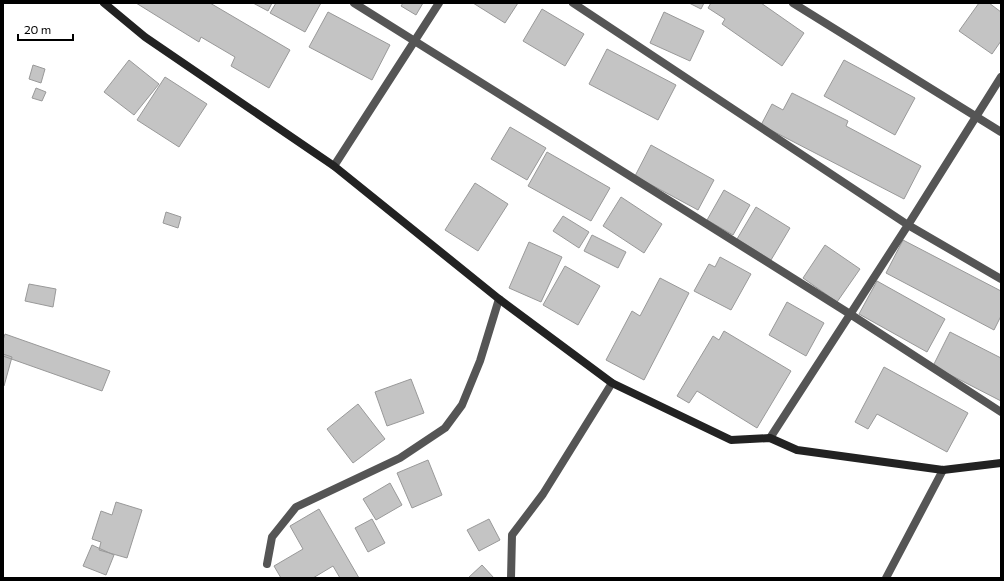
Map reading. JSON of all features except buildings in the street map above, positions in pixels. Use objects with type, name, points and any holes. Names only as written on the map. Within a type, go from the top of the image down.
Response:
[{"type":"main road","points":[[104,3],[145,37],[334,166],[499,299],[612,383],[731,440],[770,438],[797,450],[943,470],[1001,463]]},
{"type":"street","points":[[354,3],[850,314],[1001,412]]},
{"type":"street","points":[[334,166],[439,3]]},
{"type":"street","points":[[573,3],[908,225],[1001,279]]},
{"type":"street","points":[[793,3],[1001,132]]},
{"type":"street","points":[[770,438],[908,225],[975,116],[1001,77]]},
{"type":"street","points":[[267,564],[272,537],[296,507],[400,458],[445,428],[462,405],[480,361],[499,299]]},
{"type":"street","points":[[511,578],[512,535],[543,494],[612,383]]},
{"type":"street","points":[[886,578],[943,470]]}]
